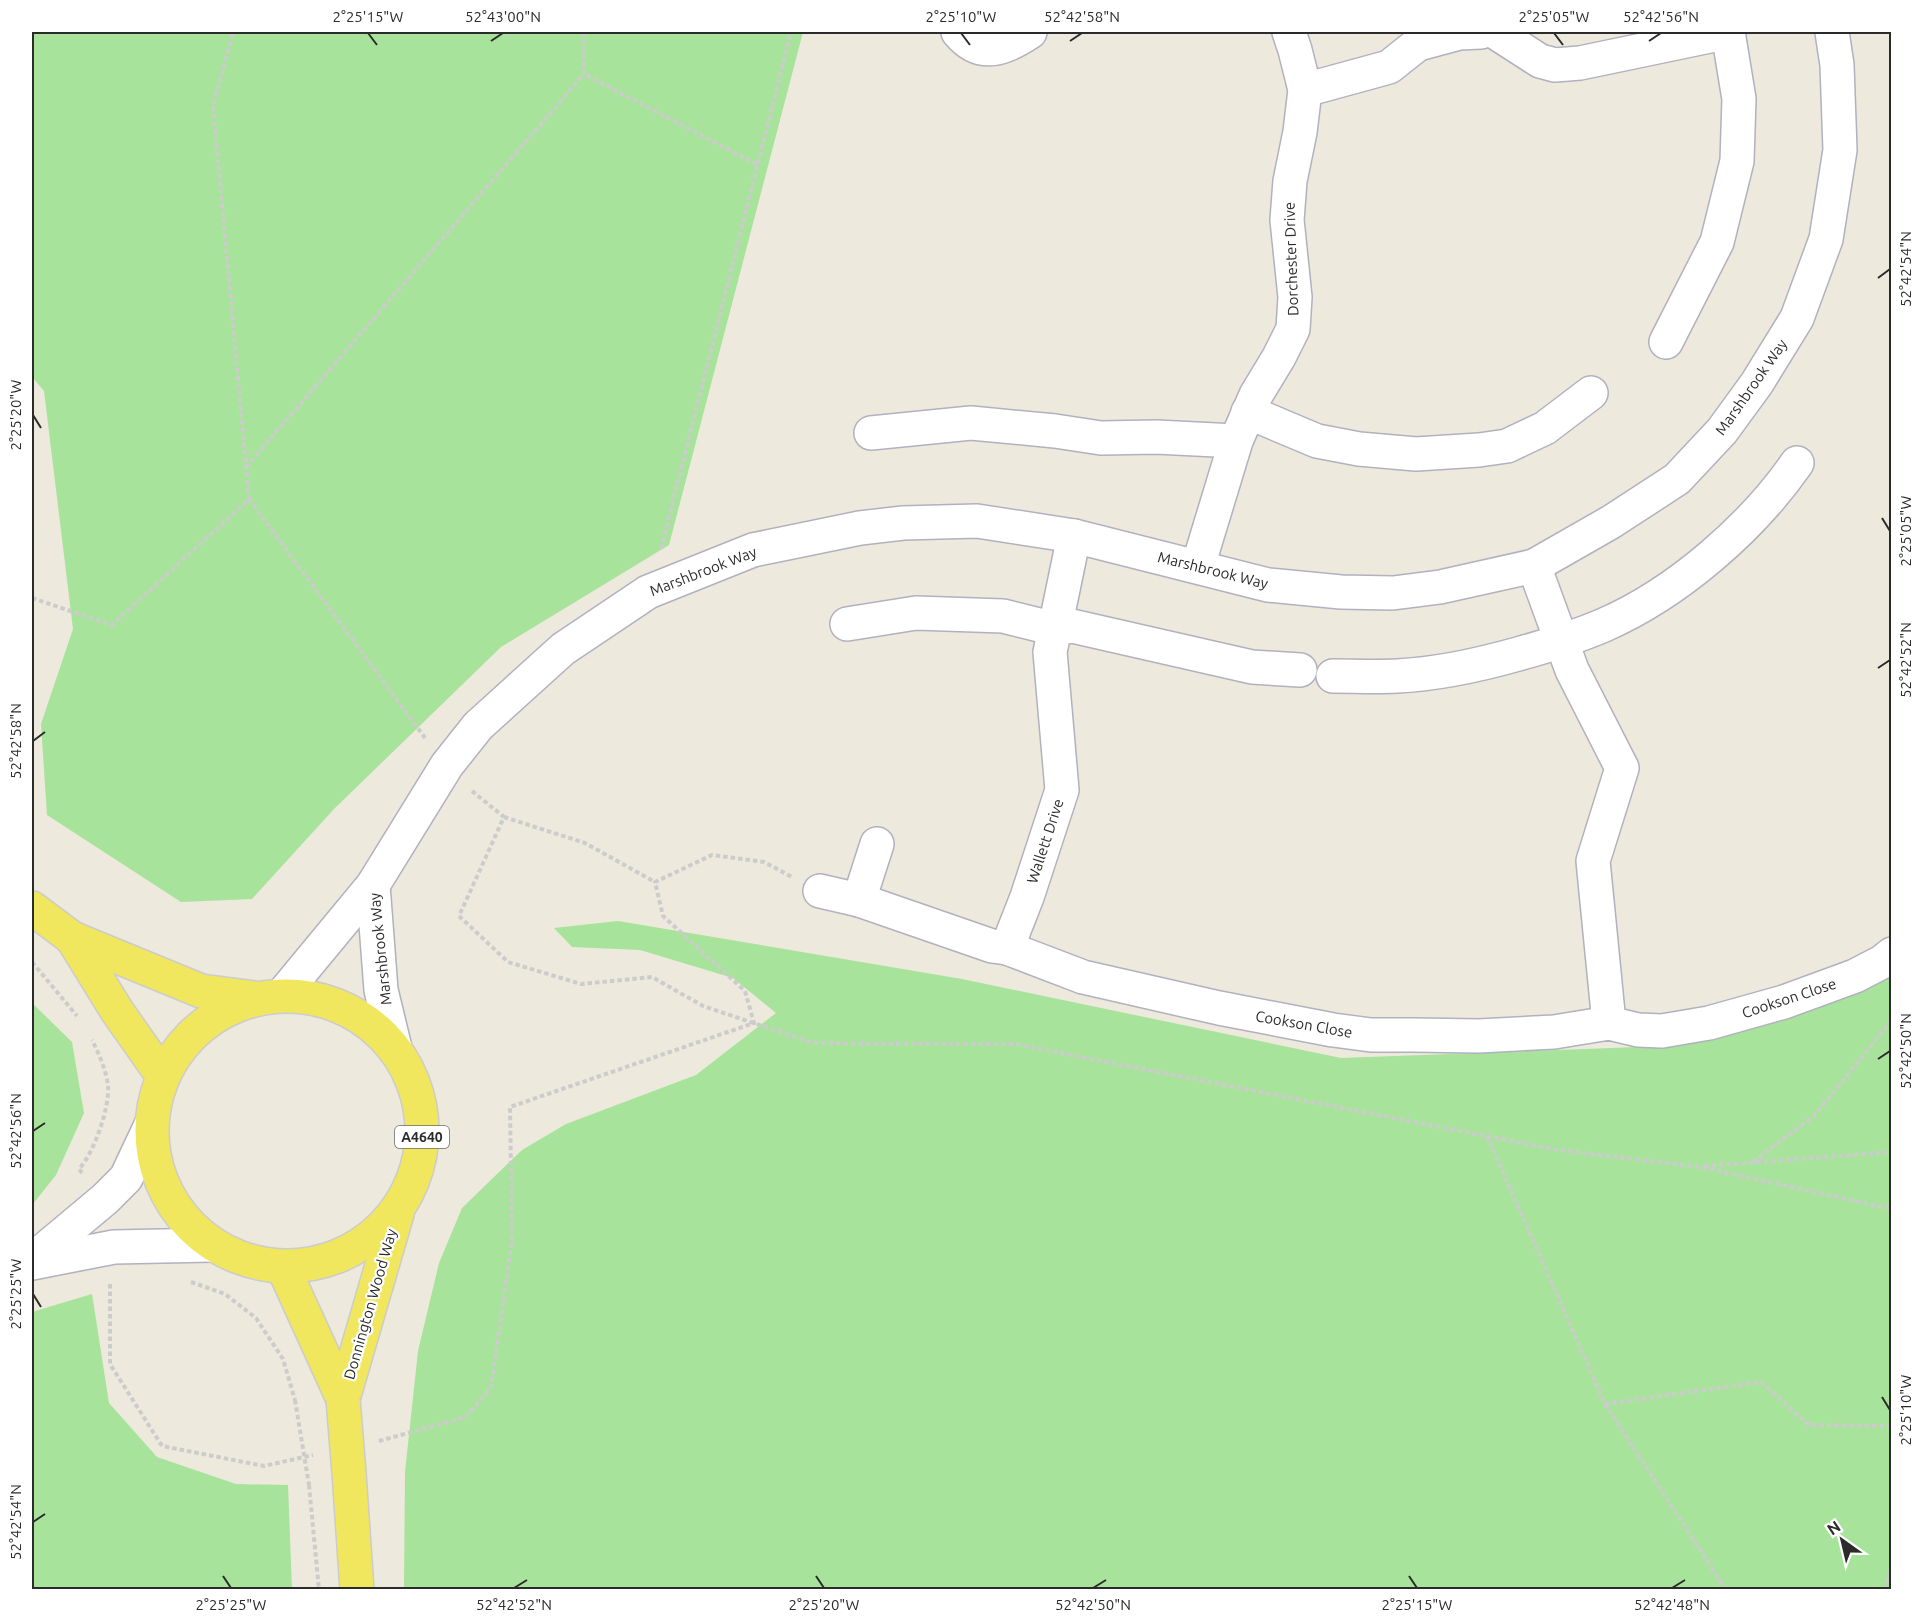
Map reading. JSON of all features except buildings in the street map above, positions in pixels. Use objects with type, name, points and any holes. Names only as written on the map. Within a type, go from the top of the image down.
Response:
[{"type":"main road","name":"A4640","points":[[32,908],[72,938],[201,991],[325,1000],[364,1018],[395,1048],[412,1078],[422,1111],[422,1145],[414,1179],[398,1209],[367,1240],[327,1261],[283,1267],[246,1261],[212,1245],[178,1213],[156,1172],[151,1125],[154,1099],[162,1075],[185,1040],[217,1014],[269,997]]},
{"type":"main road","name":"A4640","points":[[72,938],[117,1011],[162,1075]]},
{"type":"main road","name":"Donnington Wood Way","points":[[343,1399],[398,1209]]},
{"type":"main road","name":"Donnington Wood Way","points":[[283,1267],[343,1399],[357,1590]]},
{"type":"street","points":[[958,32],[977,46],[994,50],[1011,45],[1030,32]]},
{"type":"street","name":"Dorchester Drive","points":[[1198,566],[1242,426],[1293,329],[1295,297],[1287,220],[1290,182],[1300,132],[1305,90],[1289,32]]},
{"type":"street","points":[[1305,90],[1389,67],[1418,44],[1460,33],[1481,32]]},
{"type":"street","points":[[1495,32],[1540,61],[1555,65],[1580,63],[1729,32],[1738,99],[1737,160],[1718,242],[1666,342]]},
{"type":"street","name":"Marshbrook Way","points":[[269,997],[373,885],[447,765],[478,726],[563,649],[648,592],[753,550],[860,528],[903,523],[977,521],[1074,536],[1268,585],[1341,592],[1393,593],[1440,587],[1534,566],[1611,522],[1677,479],[1722,431],[1757,383],[1797,318],[1826,239],[1840,150],[1837,64],[1832,32]]},
{"type":"street","points":[[871,433],[971,423],[1101,438],[1155,437],[1242,426],[1359,449],[1416,454],[1507,446],[1545,428],[1591,393]]},
{"type":"street","points":[[1333,676],[1397,676],[1445,671],[1494,661],[1562,642],[1605,624],[1634,609],[1719,550],[1747,524],[1779,488],[1797,463]]},
{"type":"street","name":"Wallett Drive","points":[[1008,948],[1062,790],[1050,652],[1074,536]]},
{"type":"street","points":[[1534,566],[1572,670],[1622,768],[1593,861],[1609,1023]]},
{"type":"street","points":[[847,624],[898,614],[951,613],[1003,616],[1055,629],[1072,626],[1252,668],[1300,670]]},
{"type":"street","points":[[859,900],[877,844]]},
{"type":"street","name":"Marshbrook Way","points":[[373,885],[381,990],[395,1048]]},
{"type":"street","points":[[820,891],[859,900],[992,946],[1008,948]]},
{"type":"street","name":"Cookson Close","points":[[1008,948],[1083,977],[1219,1008],[1333,1030],[1371,1035],[1479,1036],[1554,1032],[1609,1023],[1638,1030],[1662,1031],[1709,1023],[1784,1002],[1855,976],[1892,954]]},
{"type":"street","points":[[32,1262],[126,1178],[151,1125]]},
{"type":"street","points":[[32,1262],[114,1247],[212,1245]]},
{"type":"path","points":[[233,32],[213,106],[249,499],[425,739]]},
{"type":"path","points":[[246,467],[584,74],[584,32]]},
{"type":"path","points":[[648,592],[669,523],[791,32]]},
{"type":"path","points":[[584,74],[758,165]]},
{"type":"path","points":[[32,598],[112,625],[249,499]]},
{"type":"path","points":[[471,790],[504,817],[585,843],[655,882],[663,916],[745,991],[754,1023]]},
{"type":"path","points":[[504,817],[459,916],[508,962],[581,984],[652,977],[704,1006],[813,1043],[1015,1044],[1558,1150],[1700,1167],[1892,1209]]},
{"type":"path","points":[[655,882],[712,855],[764,862],[820,891]]},
{"type":"path","points":[[32,962],[81,1023]]},
{"type":"path","points":[[1753,1162],[1815,1116],[1892,1020]]},
{"type":"path","points":[[373,1443],[466,1417],[491,1387],[512,1240],[510,1107],[754,1023]]},
{"type":"path","points":[[84,1175],[79,1169],[86,1162],[102,1127],[108,1086],[99,1053],[91,1038]]},
{"type":"path","points":[[1487,1136],[1605,1404],[1726,1590]]},
{"type":"path","points":[[1700,1167],[1892,1152]]},
{"type":"path","points":[[188,1281],[225,1294],[256,1318],[283,1359],[295,1400],[309,1485],[319,1590]]},
{"type":"path","points":[[110,1284],[110,1364],[162,1446],[264,1466],[318,1454]]},
{"type":"path","points":[[1605,1404],[1761,1382],[1809,1425],[1892,1426]]},
{"type":"path","points":[[1885,1590],[1892,1564]]},
{"type":"green space","points":[[32,32],[803,32],[669,545],[501,647],[334,809],[252,899],[181,902],[47,815],[41,724],[73,629],[44,391],[32,377]]},
{"type":"green space","points":[[618,921],[962,979],[1341,1058],[1666,1046],[1891,963],[1891,1589],[404,1590],[405,1472],[418,1351],[439,1263],[462,1208],[522,1150],[566,1124],[696,1075],[776,1013],[733,978],[640,950],[572,947],[554,928]]},
{"type":"green space","points":[[32,1003],[72,1042],[84,1113],[56,1175],[32,1205]]},
{"type":"green space","points":[[92,1294],[109,1403],[157,1457],[236,1484],[288,1485],[292,1589],[32,1589],[32,1312]]}]
